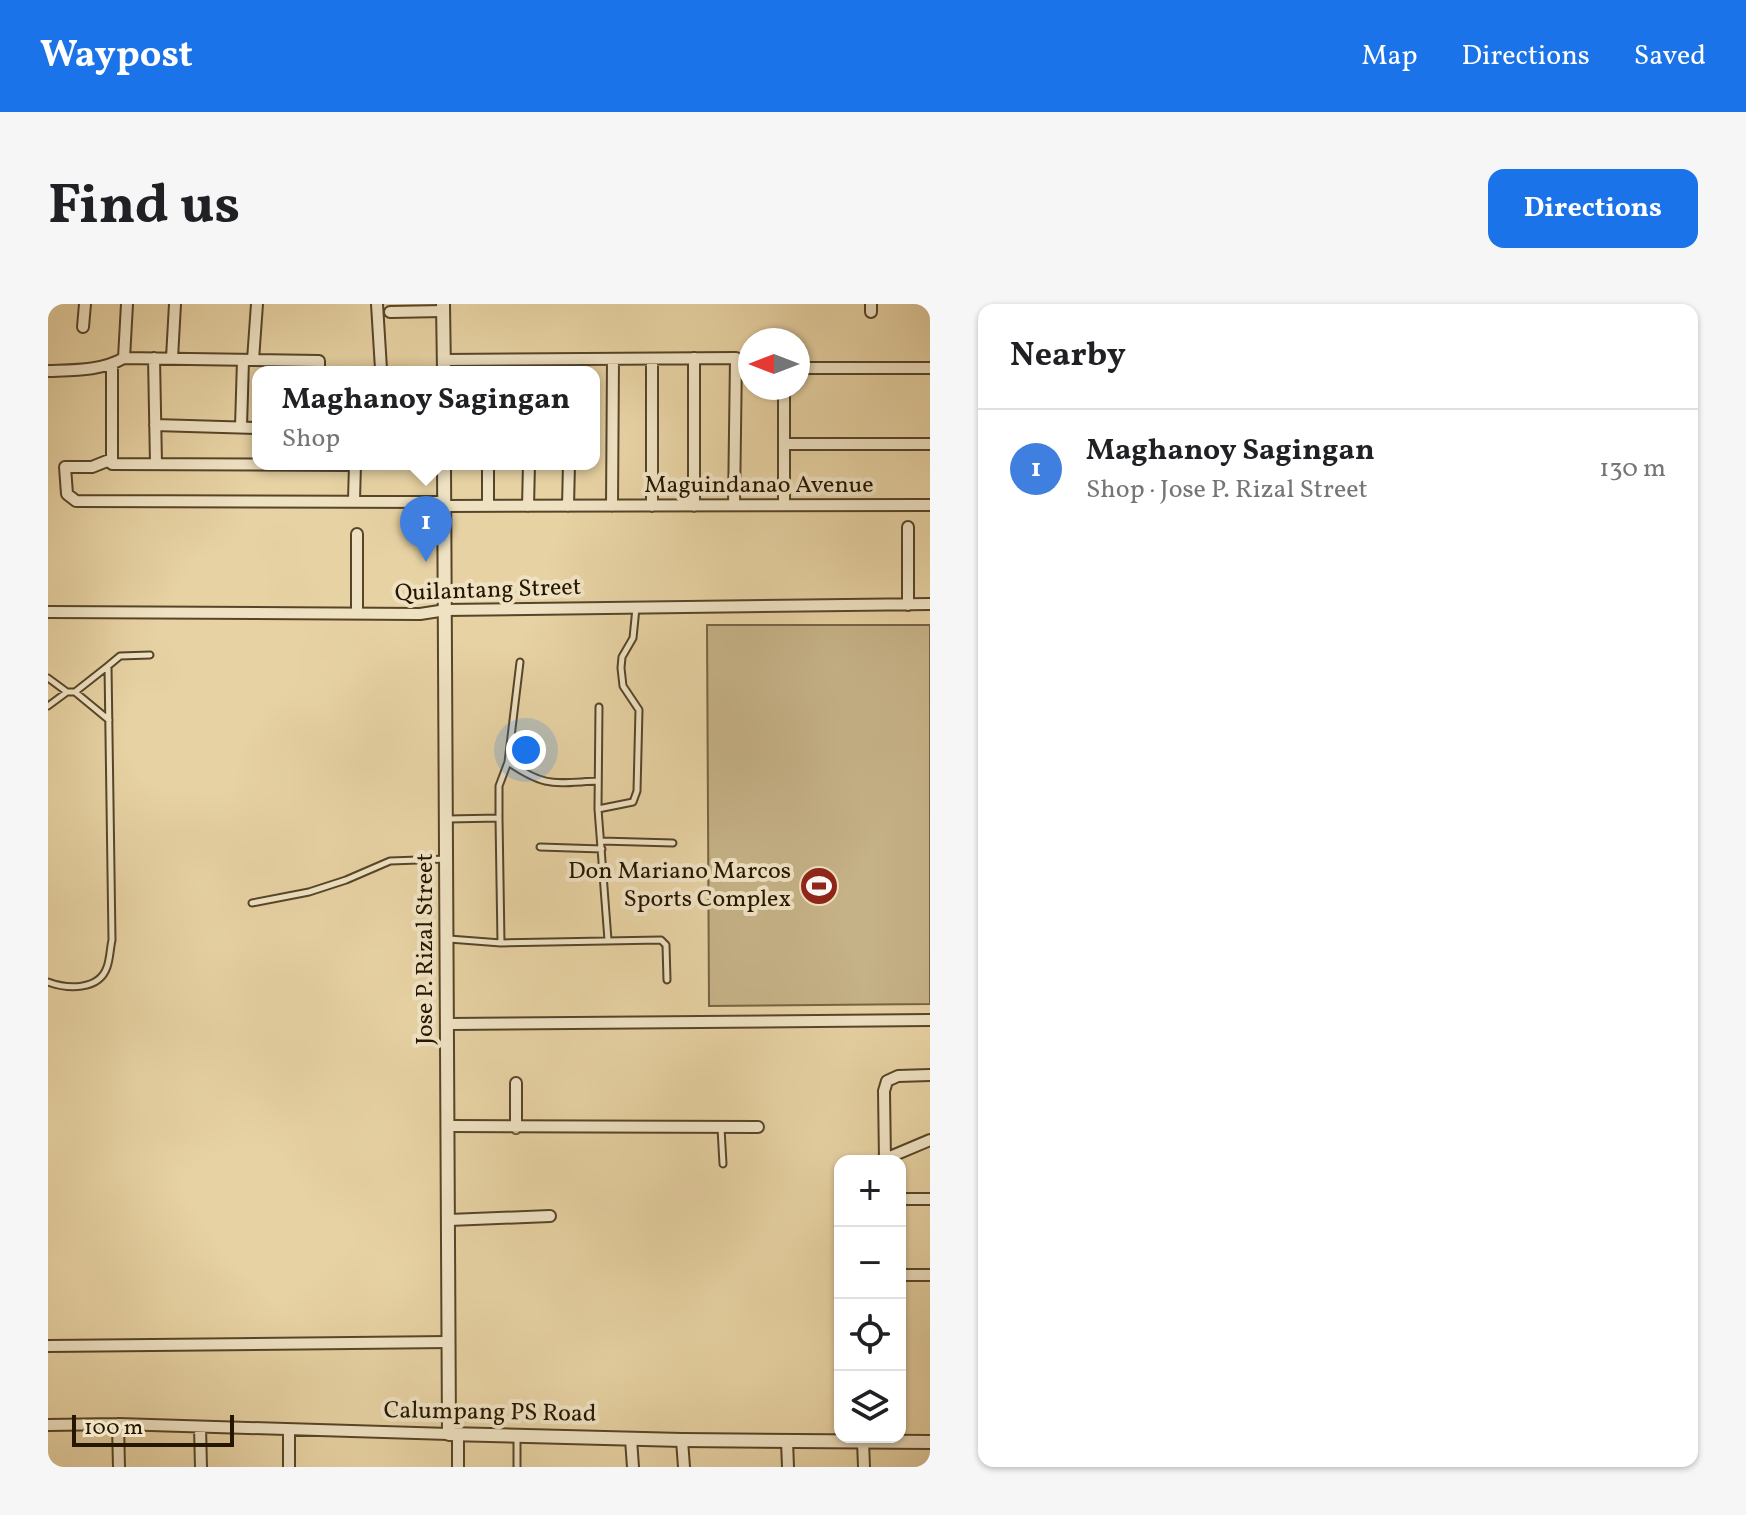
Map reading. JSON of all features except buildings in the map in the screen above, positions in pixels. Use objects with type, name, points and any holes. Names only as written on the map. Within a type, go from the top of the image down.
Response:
[{"type":"street","points":[[83,327],[85,304]]},
{"type":"street","points":[[124,358],[127,304]]},
{"type":"street","points":[[172,358],[175,304]]},
{"type":"street","points":[[241,427],[257,304]]},
{"type":"street","points":[[377,304],[381,366]]},
{"type":"street","points":[[390,312],[443,308],[444,366],[488,360],[736,358],[734,505]]},
{"type":"street","points":[[48,371],[94,369],[124,358],[319,361],[319,366]]},
{"type":"street","points":[[154,358],[156,464]]},
{"type":"street","points":[[694,358],[694,506]]},
{"type":"street","points":[[571,359],[571,366]]},
{"type":"street","points":[[612,506],[613,359]]},
{"type":"street","points":[[652,359],[652,506]]},
{"type":"street","points":[[488,360],[488,366]]},
{"type":"street","points":[[529,360],[529,366]]},
{"type":"street","points":[[112,364],[112,464],[252,464]]},
{"type":"street","points":[[810,368],[930,368]]},
{"type":"street","points":[[784,400],[784,505]]},
{"type":"street","points":[[155,425],[252,428]]},
{"type":"street","points":[[784,444],[930,444]]},
{"type":"street","name":"Maguindanao Avenue","points":[[112,459],[92,467],[65,467],[67,494],[76,501],[354,500],[488,506],[930,505]]},
{"type":"street","points":[[354,500],[355,470]]},
{"type":"street","name":"Jose P. Rizal Street","points":[[444,470],[449,1342],[453,1434]]},
{"type":"street","points":[[488,470],[488,506]]},
{"type":"street","points":[[528,506],[529,470]]},
{"type":"street","points":[[568,506],[569,470]]},
{"type":"street","points":[[908,527],[908,605]]},
{"type":"street","points":[[357,534],[357,614]]},
{"type":"street","name":"Quilantang Street","points":[[48,612],[420,614],[446,610],[636,606],[930,604]]},
{"type":"street","points":[[449,1024],[930,1020]]},
{"type":"street","points":[[885,1155],[884,1091],[887,1081],[898,1076],[930,1075]]},
{"type":"street","points":[[516,1083],[516,1128]]},
{"type":"street","points":[[449,1126],[758,1127]]},
{"type":"street","points":[[896,1155],[930,1140]]},
{"type":"street","points":[[906,1199],[930,1199]]},
{"type":"street","points":[[449,1220],[550,1216]]},
{"type":"street","points":[[906,1275],[930,1275]]},
{"type":"street","points":[[48,1346],[449,1342]]},
{"type":"street","points":[[118,1424],[119,1467]]},
{"type":"street","name":"Calumpang PS Road","points":[[48,1425],[118,1424],[631,1439],[834,1441]]},
{"type":"street","points":[[200,1427],[201,1467]]},
{"type":"street","points":[[289,1430],[289,1467]]},
{"type":"street","points":[[453,1434],[458,1467]]},
{"type":"street","points":[[631,1439],[633,1467]]},
{"type":"street","points":[[682,1440],[684,1467]]},
{"type":"street","name":"Calumpang PS Road","points":[[906,1440],[930,1442]]},
{"type":"street","points":[[787,1441],[788,1467]]},
{"type":"street","points":[[863,1443],[864,1467]]},
{"type":"lane","points":[[598,809],[633,802],[637,791],[639,710],[623,686],[621,668],[622,657],[637,623],[636,606]]},
{"type":"lane","points":[[48,678],[67,692],[75,692],[120,656],[150,655]]},
{"type":"lane","points":[[501,943],[499,786],[508,762],[520,662]]},
{"type":"lane","points":[[48,982],[62,987],[81,986],[98,980],[107,969],[112,940],[108,666]]},
{"type":"lane","points":[[48,706],[67,692]]},
{"type":"lane","points":[[75,692],[109,721]]},
{"type":"lane","points":[[599,707],[598,809],[608,940]]},
{"type":"lane","points":[[508,762],[530,777],[544,782],[598,781]]},
{"type":"lane","points":[[447,819],[499,818]]},
{"type":"lane","points":[[601,841],[673,843]]},
{"type":"lane","points":[[540,847],[602,849]]},
{"type":"lane","points":[[252,903],[309,892],[390,861],[448,859]]},
{"type":"lane","points":[[448,939],[501,943],[664,941],[667,980]]},
{"type":"lane","points":[[721,1127],[723,1164]]},
{"type":"lane","points":[[517,1436],[517,1467]]},
{"type":"shaded area","name":"Don Mariano Marcos Sports Complex","points":[[707,625],[930,625],[930,1004],[709,1006]]},
{"type":"place","name":"Maghanoy Sagingan","points":[[426,562]]},
{"type":"place","name":"Don Mariano Marcos Sports Complex","points":[[819,886]]}]
